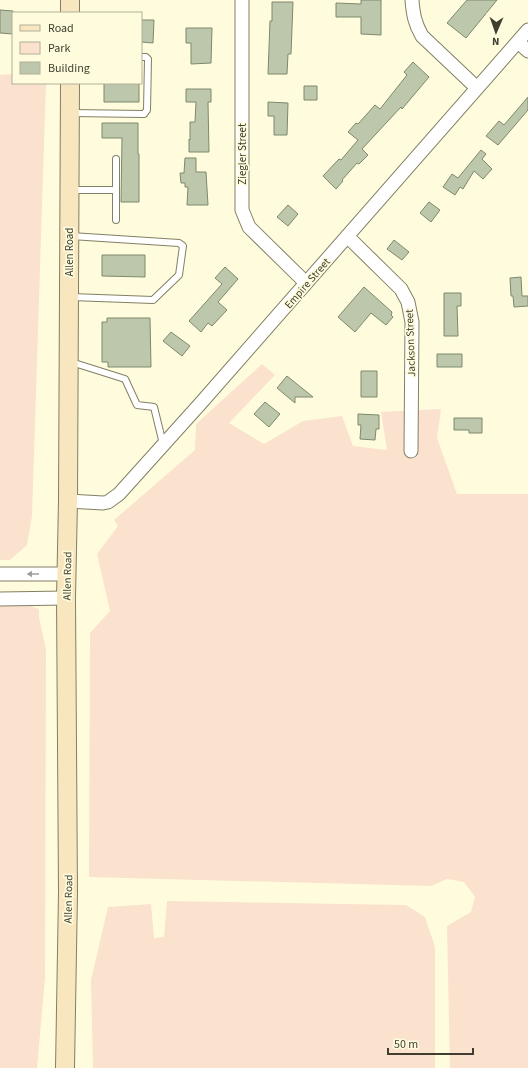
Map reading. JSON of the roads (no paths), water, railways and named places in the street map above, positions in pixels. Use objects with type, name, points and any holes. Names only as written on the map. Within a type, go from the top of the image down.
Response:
[{"type":"main road","points":[[70,0],[70,12]]},
{"type":"main road","name":"Allen Road","points":[[65,1068],[68,893],[66,598],[68,501],[70,84]]},
{"type":"street","name":"Ziegler Street","points":[[242,0],[242,210],[249,227],[306,283]]},
{"type":"street","points":[[412,0],[413,17],[422,36],[477,88]]},
{"type":"street","name":"Empire Street","points":[[68,501],[103,503],[113,499],[163,446],[528,30]]},
{"type":"street","points":[[518,42],[528,51]]},
{"type":"street","name":"Jackson Street","points":[[347,236],[401,289],[408,302],[412,322],[411,451]]},
{"type":"street","points":[[0,574],[67,574]]},
{"type":"street","points":[[0,598],[66,598]]},
{"type":"lane","points":[[70,114],[144,114],[147,110],[148,59],[146,57],[142,57]]},
{"type":"lane","points":[[116,159],[116,220]]},
{"type":"lane","points":[[69,190],[116,190]]},
{"type":"lane","points":[[69,236],[179,243],[183,246],[179,275],[153,300],[69,297]]},
{"type":"lane","points":[[69,362],[125,378],[137,406],[154,407],[163,446]]}]
